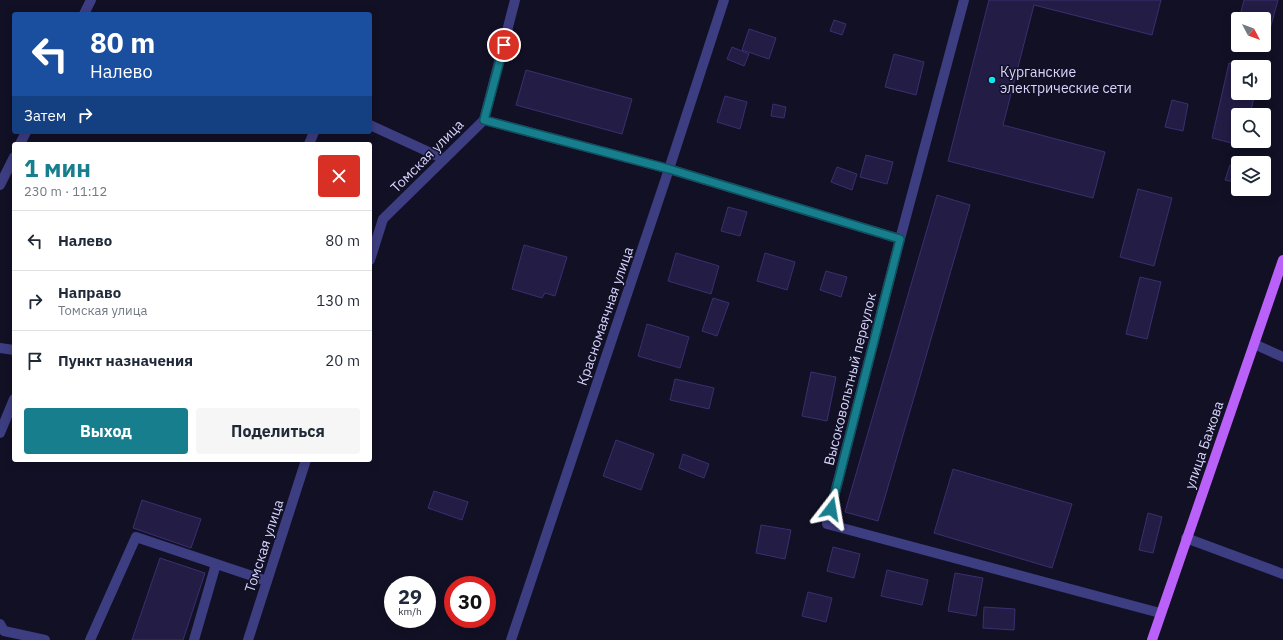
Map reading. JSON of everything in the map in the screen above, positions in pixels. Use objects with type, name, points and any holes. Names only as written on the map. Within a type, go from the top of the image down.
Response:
[{"type":"main road","name":"улица Бажова","points":[[1152,640],[1160,613],[1283,260]]},
{"type":"street","points":[[85,12],[91,0]]},
{"type":"street","name":"Томская улица","points":[[372,254],[383,219],[484,120],[515,0]]},
{"type":"street","name":"Красномаячная улица","points":[[511,640],[724,0]]},
{"type":"street","name":"Высоковольтный переулок","points":[[964,0],[900,239],[827,524],[1160,613]]},
{"type":"street","points":[[484,120],[669,169],[900,239]]},
{"type":"street","points":[[372,126],[444,159]]},
{"type":"street","points":[[0,185],[12,161]]},
{"type":"street","points":[[1254,344],[1283,357]]},
{"type":"street","points":[[0,348],[12,350]]},
{"type":"street","points":[[0,433],[12,404]]},
{"type":"street","name":"Томская улица","points":[[248,640],[268,582],[305,462]]},
{"type":"street","points":[[90,640],[136,537],[268,582]]},
{"type":"street","points":[[1186,538],[1283,574]]},
{"type":"street","points":[[194,640],[216,564]]},
{"type":"street","points":[[0,624],[4,631],[45,640]]},
{"type":"building","name":"Курганские электрические сети","points":[[989,0],[1161,0],[1152,35],[1034,5],[1003,125],[1105,152],[1093,198],[948,161]]},
{"type":"building","points":[[1244,0],[1278,0],[1271,25],[1271,12],[1241,12]]},
{"type":"building","points":[[834,20],[846,24],[842,35],[830,31]]},
{"type":"building","points":[[749,29],[776,38],[769,59],[742,50]]},
{"type":"building","points":[[732,47],[749,54],[744,66],[727,59]]},
{"type":"building","points":[[894,54],[924,62],[916,95],[885,87]]},
{"type":"building","points":[[1229,63],[1231,63],[1231,100],[1253,100],[1252,108],[1231,108],[1231,143],[1212,138]]},
{"type":"building","points":[[526,70],[632,99],[622,134],[516,105]]},
{"type":"building","points":[[725,96],[747,102],[740,129],[717,122]]},
{"type":"building","points":[[1172,100],[1188,104],[1183,131],[1165,127]]},
{"type":"building","points":[[773,104],[786,107],[784,118],[771,116]]},
{"type":"building","points":[[866,155],[893,162],[887,184],[860,177]]},
{"type":"building","points":[[1230,165],[1231,181],[1225,180]]},
{"type":"building","points":[[837,167],[857,174],[852,190],[831,182]]},
{"type":"building","points":[[1138,189],[1172,198],[1154,266],[1120,257]]},
{"type":"building","points":[[937,195],[970,205],[878,521],[845,512]]},
{"type":"building","points":[[728,207],[747,212],[740,236],[721,231]]},
{"type":"building","points":[[524,245],[567,257],[555,296],[545,293],[542,298],[512,289]]},
{"type":"building","points":[[676,253],[719,266],[711,294],[668,281]]},
{"type":"building","points":[[765,253],[795,262],[787,290],[757,281]]},
{"type":"building","points":[[826,271],[847,277],[841,297],[820,290]]},
{"type":"building","points":[[1140,277],[1161,282],[1147,339],[1126,334]]},
{"type":"building","points":[[713,298],[729,303],[717,336],[702,331]]},
{"type":"building","points":[[647,324],[689,337],[680,368],[638,356]]},
{"type":"building","points":[[811,372],[836,377],[827,421],[802,416]]},
{"type":"building","points":[[675,379],[714,388],[709,409],[670,400]]},
{"type":"building","points":[[616,440],[654,454],[641,490],[603,476]]},
{"type":"building","points":[[683,454],[709,464],[704,478],[679,468]]},
{"type":"building","points":[[953,469],[1072,504],[1052,568],[934,533]]},
{"type":"building","points":[[434,491],[468,502],[462,520],[428,508]]},
{"type":"building","points":[[142,500],[201,519],[191,548],[133,528]]},
{"type":"building","points":[[1148,513],[1162,517],[1153,553],[1139,550]]},
{"type":"building","points":[[761,525],[791,530],[785,559],[756,553]]},
{"type":"building","points":[[833,547],[860,554],[854,578],[827,571]]},
{"type":"building","points":[[160,558],[205,573],[183,640],[132,640]]},
{"type":"building","points":[[887,570],[928,580],[922,605],[881,596]]},
{"type":"building","points":[[955,573],[983,578],[976,616],[948,611]]},
{"type":"building","points":[[808,592],[832,598],[826,622],[802,616]]},
{"type":"building","points":[[984,607],[1015,609],[1014,630],[983,628]]},
{"type":"place","name":"Курганские электрические сети","points":[[992,80]]},
{"type":"route","points":[[504,45],[484,120],[669,169],[900,239],[831,509]]}]
